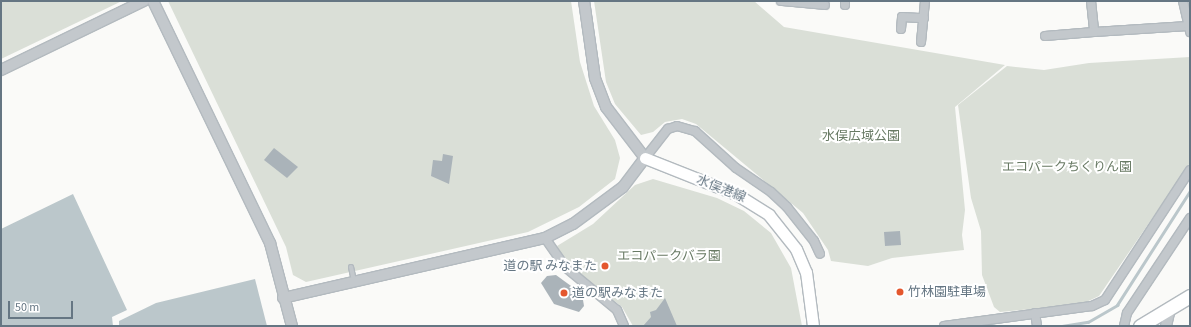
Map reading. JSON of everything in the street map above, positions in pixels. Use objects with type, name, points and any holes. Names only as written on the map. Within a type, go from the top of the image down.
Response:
[{"type":"highway","points":[[1140,326],[1190,296]]},
{"type":"main road","name":"水俣港線","points":[[645,158],[736,194],[769,215],[796,249],[806,272],[813,326]]},
{"type":"street","points":[[1,70],[144,1]]},
{"type":"street","points":[[153,1],[270,243],[283,298],[292,326]]},
{"type":"street","points":[[584,1],[595,78],[606,107],[645,158]]},
{"type":"street","points":[[781,1],[825,5]]},
{"type":"street","points":[[921,42],[925,1]]},
{"type":"street","points":[[1091,1],[1094,32]]},
{"type":"street","points":[[1046,36],[1094,32],[1189,30],[1183,1]]},
{"type":"street","points":[[901,30],[902,14],[924,18]]},
{"type":"street","points":[[283,298],[545,238],[573,224],[623,187],[668,129],[677,126],[695,131],[736,168],[771,192],[787,207],[814,241],[820,254]]},
{"type":"street","points":[[944,326],[1092,306],[1105,300],[1190,170]]},
{"type":"street","points":[[1124,326],[1127,313],[1190,218]]},
{"type":"street","points":[[545,238],[565,267],[617,310],[624,326]]},
{"type":"street","points":[[1166,326],[1170,309]]},
{"type":"street","points":[[1035,313],[1037,326]]},
{"type":"lane","points":[[351,268],[354,282]]},
{"type":"green space","points":[[1,1],[122,1],[1,59]]},
{"type":"green space","points":[[168,1],[571,1],[580,62],[594,106],[615,140],[620,158],[615,179],[579,207],[528,232],[306,282],[293,275],[286,247]]},
{"type":"green space","name":"水俣広域公園","points":[[594,1],[754,1],[784,27],[1005,65],[955,107],[965,210],[962,235],[964,250],[892,258],[868,266],[831,261],[828,250],[803,213],[696,124],[682,119],[665,122],[653,132],[641,135],[615,104],[606,82]]},
{"type":"green space","name":"エコパークちくりん園","points":[[1190,57],[1190,163],[1099,296],[1082,304],[1000,312],[994,307],[982,275],[981,231],[971,198],[958,105],[1007,66],[1044,70],[1089,63]]},
{"type":"green space","name":"エコパークバラ園","points":[[653,179],[717,198],[744,211],[771,233],[791,268],[802,326],[633,326],[622,307],[566,263],[557,246],[593,224],[635,185]]},
{"type":"shaded area","points":[[73,194],[127,310],[112,317],[113,326],[1,326],[1,229]]},
{"type":"shaded area","points":[[255,279],[267,326],[119,326],[119,321],[156,303]]},
{"type":"building","points":[[274,148],[298,167],[287,178],[264,160]]},
{"type":"building","points":[[443,154],[453,156],[449,184],[431,176],[433,160],[442,161]]},
{"type":"building","points":[[900,231],[901,245],[885,246],[884,232]]},
{"type":"building","name":"道の駅みなまた","points":[[556,275],[582,294],[584,306],[579,312],[554,304],[541,283],[547,276]]},
{"type":"building","points":[[665,298],[677,326],[643,326],[651,317],[650,312],[656,310]]},
{"type":"waterway","points":[[1062,326],[1088,322],[1117,305],[1190,191]]},
{"type":"place","name":"道の駅 みなまた","points":[[605,266]]},
{"type":"place","name":"竹林園駐車場","points":[[900,292]]},
{"type":"place","name":"道の駅みなまた","points":[[564,293]]}]
